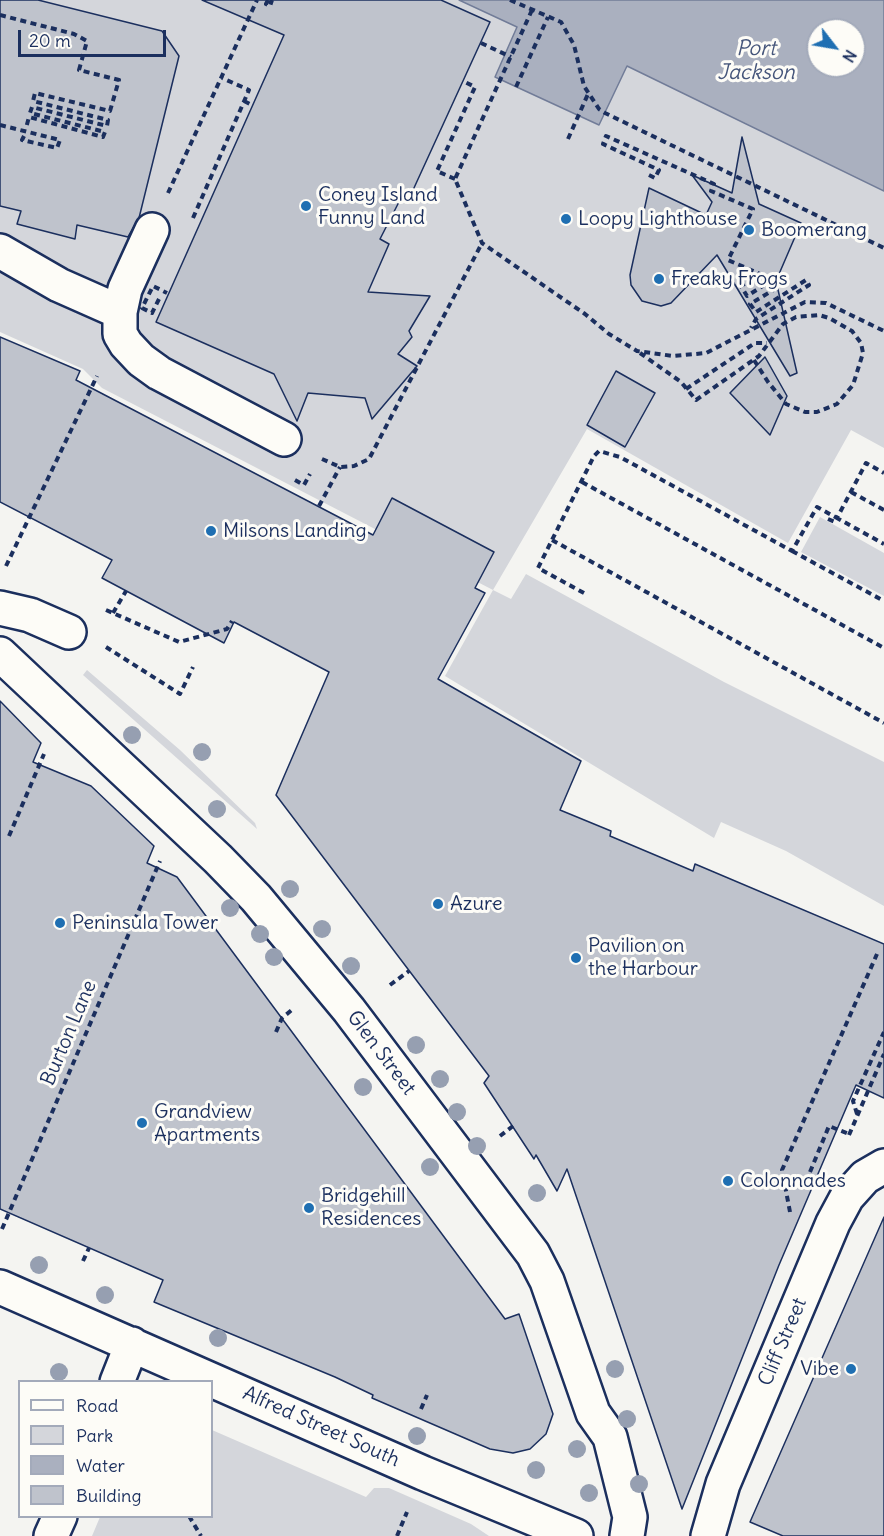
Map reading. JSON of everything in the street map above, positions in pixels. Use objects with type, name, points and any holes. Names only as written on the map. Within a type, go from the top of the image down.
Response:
[{"type":"street","points":[[156,220],[125,289],[120,312],[120,334],[141,360],[159,373],[284,439]]},
{"type":"street","points":[[0,251],[59,285],[120,312]]},
{"type":"street","points":[[0,608],[30,615],[69,632]]},
{"type":"street","name":"Glen Street","points":[[0,654],[218,859],[256,898],[349,1010],[533,1254],[547,1281],[592,1413],[610,1437],[630,1517],[627,1536]]},
{"type":"street","name":"Cliff Street","points":[[708,1536],[723,1484],[833,1223],[847,1197],[865,1177],[884,1167]]},
{"type":"street","name":"Alfred Street South","points":[[0,1287],[423,1473],[576,1536]]},
{"type":"street","points":[[118,1380],[132,1344]]},
{"type":"street","points":[[51,1536],[59,1518]]},
{"type":"path","points":[[222,78],[249,90],[193,218],[156,220],[258,0]]},
{"type":"path","points":[[268,0],[266,4],[270,6],[272,0]]},
{"type":"path","points":[[510,0],[561,22],[568,31],[588,93],[605,113],[884,248]]},
{"type":"path","points":[[455,179],[532,10]]},
{"type":"path","points":[[0,15],[74,34],[87,40],[80,70],[118,80],[110,111],[36,93],[33,101],[108,120],[106,126],[32,106],[30,113],[105,132],[103,137],[29,117],[24,129]]},
{"type":"path","points":[[516,87],[548,17]]},
{"type":"path","points":[[481,43],[511,57]]},
{"type":"path","points":[[463,81],[475,87],[438,171],[455,179],[482,243],[585,314],[609,334],[661,366],[696,400],[753,360],[783,324],[796,317],[819,315],[829,318],[852,331],[861,343],[863,353],[857,376],[837,404],[818,412],[805,412],[786,404],[753,360]]},
{"type":"path","points":[[568,139],[588,93]]},
{"type":"path","points":[[244,101],[252,105]]},
{"type":"path","points":[[0,125],[24,129],[60,140],[57,148],[22,140],[24,136]]},
{"type":"path","points":[[649,176],[655,178],[659,170],[603,144],[606,136],[714,184],[711,191],[753,209],[728,260],[760,273],[741,286],[747,296],[780,275],[785,283],[750,304],[756,312],[806,280],[809,285],[756,319],[751,329]]},
{"type":"path","points":[[284,439],[340,467],[354,466],[369,459],[482,243]]},
{"type":"path","points":[[159,300],[152,313],[142,309],[153,286],[167,293]]},
{"type":"path","points":[[637,351],[673,356],[706,353],[805,302],[835,306],[884,331]]},
{"type":"path","points":[[686,389],[755,343],[766,343]]},
{"type":"path","points":[[6,566],[91,388]]},
{"type":"path","points":[[584,593],[538,568],[594,456],[599,451],[607,451],[884,601]]},
{"type":"path","points":[[828,519],[835,522],[866,463],[884,473]]},
{"type":"path","points":[[319,507],[340,467]]},
{"type":"path","points":[[582,482],[884,648]]},
{"type":"path","points":[[851,492],[884,510]]},
{"type":"path","points":[[792,551],[817,507],[884,543]]},
{"type":"path","points":[[552,540],[884,723]]},
{"type":"path","points":[[113,612],[126,591]]},
{"type":"path","points":[[104,609],[179,642],[227,629],[232,621]]},
{"type":"path","points":[[102,644],[180,694],[193,667]]},
{"type":"path","points":[[9,836],[46,748]]},
{"type":"path","name":"Burton Lane","points":[[2,1228],[161,859]]},
{"type":"path","points":[[790,1217],[782,1170],[877,954]]},
{"type":"path","points":[[390,985],[409,971]]},
{"type":"path","points":[[276,1032],[282,1018],[294,1008]]},
{"type":"path","points":[[857,1116],[853,1101],[884,1032]]},
{"type":"path","points":[[846,1142],[884,1054]]},
{"type":"path","points":[[500,1136],[513,1126]]},
{"type":"path","points":[[809,1174],[829,1126],[849,1134]]},
{"type":"path","points":[[83,1261],[89,1248]]},
{"type":"path","points":[[421,1409],[427,1395]]},
{"type":"path","points":[[190,1518],[201,1536]]},
{"type":"path","points":[[397,1536],[401,1526]]},
{"type":"green space","points":[[0,0],[459,0],[517,27],[495,77],[598,125],[627,66],[884,190],[884,448],[851,430],[788,543],[587,429],[493,590],[102,388],[83,369],[0,332]]},
{"type":"green space","points":[[820,517],[884,553],[884,596],[801,552]]},
{"type":"green space","points":[[526,574],[724,682],[884,762],[884,906],[786,851],[721,822],[714,838],[445,676],[493,590],[511,599]]},
{"type":"green space","points":[[87,670],[180,750],[255,823],[257,829],[83,675]]},
{"type":"green space","points":[[213,1430],[366,1497],[374,1488],[389,1488],[471,1524],[489,1536],[92,1536],[100,1518],[213,1518]]},
{"type":"water","name":"Port Jackson","points":[[459,0],[884,0],[884,191],[627,66],[599,125],[495,77],[517,27]]},
{"type":"building","points":[[0,0],[38,0],[162,31],[179,56],[139,218],[128,237],[77,225],[75,239],[17,224],[21,211],[0,206]]},
{"type":"building","name":"Coney Island Funny Land","points":[[202,0],[441,0],[490,22],[408,201],[401,198],[380,239],[389,244],[368,292],[430,296],[409,331],[412,337],[398,354],[417,366],[372,419],[365,398],[308,393],[297,421],[274,374],[156,322],[284,35]]},
{"type":"building","points":[[742,137],[759,204],[801,223],[776,281],[797,373],[790,376],[717,255],[671,303],[661,306],[642,301],[631,285],[630,275],[649,188],[706,215],[712,202],[692,175],[732,193]]},
{"type":"building","points":[[0,337],[80,371],[76,380],[373,535],[392,498],[494,552],[475,588],[485,593],[438,679],[581,761],[560,810],[611,831],[610,836],[693,871],[695,864],[884,944],[884,1098],[856,1085],[779,1265],[682,1509],[567,1169],[557,1191],[536,1155],[534,1159],[484,1083],[489,1076],[276,795],[329,672],[234,622],[224,643],[102,578],[112,560],[0,502]]},
{"type":"building","points":[[765,357],[787,396],[770,435],[730,393]]},
{"type":"building","points":[[616,371],[655,393],[625,447],[587,425]]},
{"type":"building","points":[[0,701],[41,743],[33,762],[91,786],[154,846],[147,863],[177,877],[505,1319],[519,1314],[553,1414],[546,1434],[530,1449],[513,1453],[490,1449],[372,1398],[373,1395],[335,1377],[154,1302],[163,1280],[0,1209]]},
{"type":"building","name":"Vibe","points":[[884,1217],[884,1536],[783,1536],[750,1522]]},
{"type":"place","name":"Coney Island Funny Land","points":[[306,206]]},
{"type":"place","name":"Loopy Lighthouse","points":[[566,219]]},
{"type":"place","name":"Boomerang","points":[[749,230]]},
{"type":"place","name":"Freaky Frogs","points":[[659,279]]},
{"type":"place","name":"Milsons Landing","points":[[211,531]]},
{"type":"place","name":"Azure","points":[[438,904]]},
{"type":"place","name":"Peninsula Tower","points":[[60,923]]},
{"type":"place","name":"Pavilion on the Harbour","points":[[576,958]]},
{"type":"place","name":"Grandview Apartments","points":[[142,1123]]},
{"type":"place","name":"Colonnades","points":[[728,1181]]},
{"type":"place","name":"Bridgehill Residences","points":[[309,1208]]},
{"type":"place","name":"Vibe","points":[[851,1369]]}]
